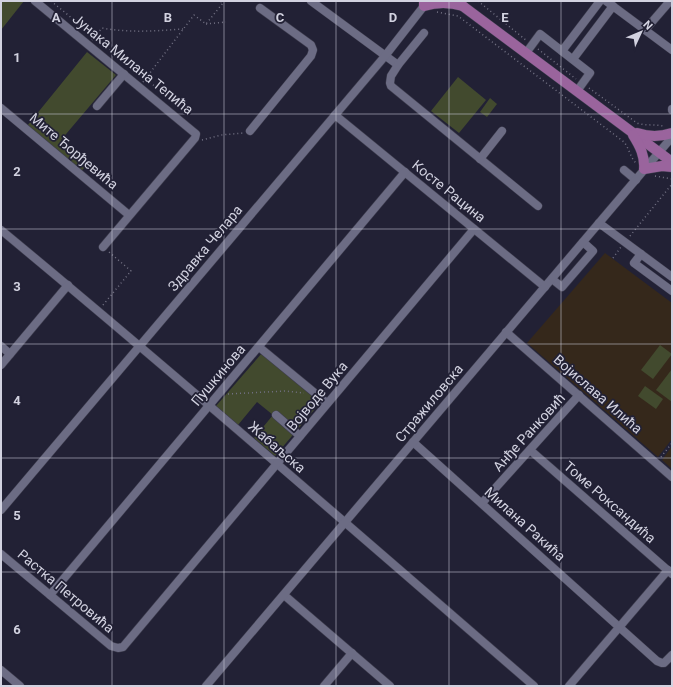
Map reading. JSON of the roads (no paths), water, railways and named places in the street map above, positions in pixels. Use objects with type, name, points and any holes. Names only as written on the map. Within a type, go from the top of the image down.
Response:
[{"type":"main road","points":[[425,3],[460,3],[529,49],[580,87],[631,132],[672,162]]},
{"type":"main road","points":[[631,132],[646,136],[661,136],[672,133]]},
{"type":"main road","points":[[631,132],[641,148],[644,170],[654,167],[672,167]]},
{"type":"street","name":"Јунака Милана Тепића","points":[[35,1],[195,132],[195,138],[130,215]]},
{"type":"street","points":[[311,1],[398,65]]},
{"type":"street","points":[[562,51],[600,1]]},
{"type":"street","points":[[645,30],[670,1]]},
{"type":"street","name":"Здравка Челара","points":[[1,510],[385,56],[425,3]]},
{"type":"street","points":[[573,59],[610,3],[672,50]]},
{"type":"street","points":[[250,131],[311,56],[313,50],[311,45],[260,8]]},
{"type":"street","points":[[424,33],[391,76],[391,86],[538,206]]},
{"type":"street","points":[[529,49],[540,34],[590,73],[580,87]]},
{"type":"street","points":[[97,106],[124,74]]},
{"type":"street","name":"Мите Ђорђевића","points":[[1,108],[130,215]]},
{"type":"street","name":"Косте Рацина","points":[[335,115],[545,287]]},
{"type":"street","points":[[480,158],[502,131]]},
{"type":"street","name":"Стражиловска","points":[[206,686],[672,136]]},
{"type":"street","points":[[624,170],[636,180]]},
{"type":"street","name":"Пушкинова","points":[[50,595],[405,172]]},
{"type":"street","points":[[103,247],[130,215]]},
{"type":"street","points":[[599,223],[672,277]]},
{"type":"street","name":"Војводе Вука","points":[[115,648],[120,648],[125,645],[474,229]]},
{"type":"street","name":"Жабаљска","points":[[1,230],[98,310],[534,686]]},
{"type":"street","points":[[552,279],[562,287],[593,251],[583,242]]},
{"type":"street","points":[[641,254],[634,263],[672,291]]},
{"type":"street","points":[[1,365],[68,285]]},
{"type":"street","name":"Војислава Илића","points":[[506,332],[672,477]]},
{"type":"street","points":[[1,346],[10,354]]},
{"type":"street","points":[[259,347],[327,403]]},
{"type":"street","name":"Анђе Ранковић","points":[[482,503],[579,395]]},
{"type":"street","points":[[276,415],[300,436]]},
{"type":"street","name":"Милана Ракића","points":[[413,442],[660,662],[665,662],[672,655]]},
{"type":"street","name":"Томе Роксандића","points":[[530,450],[670,572]]},
{"type":"street","name":"Растка Петровића","points":[[1,554],[115,648]]},
{"type":"street","points":[[569,686],[619,627],[670,572]]},
{"type":"street","points":[[284,595],[390,686]]},
{"type":"street","points":[[324,686],[352,653]]},
{"type":"street","points":[[1,670],[20,686]]}]
